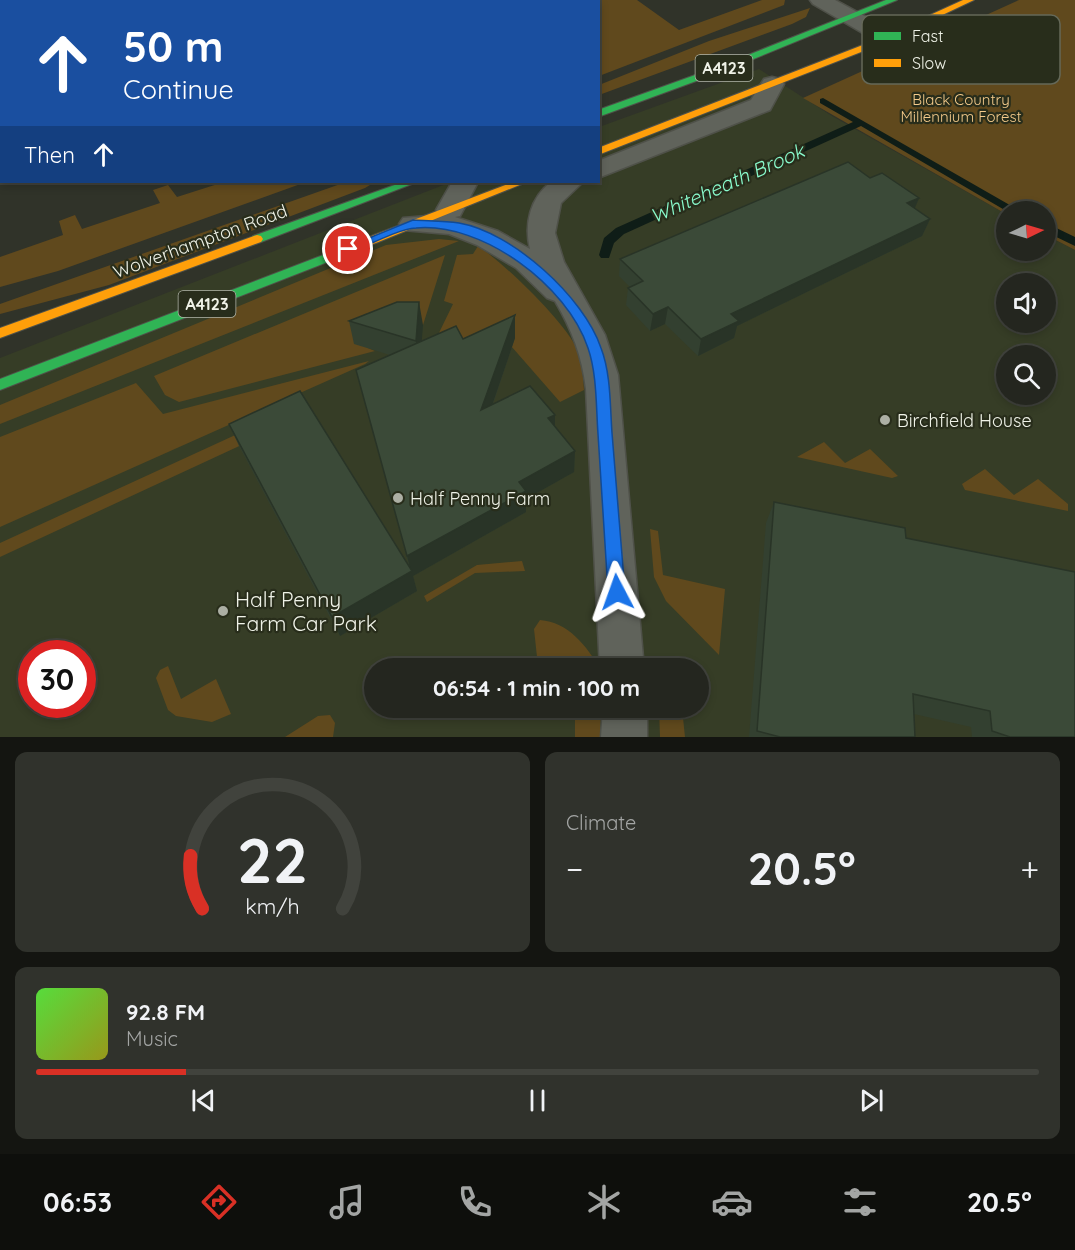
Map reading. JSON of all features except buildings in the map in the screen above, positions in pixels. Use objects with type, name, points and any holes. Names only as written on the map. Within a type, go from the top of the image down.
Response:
[{"type":"highway","points":[[870,10],[893,0]]},
{"type":"highway","name":"A4123","points":[[937,15],[970,0]]},
{"type":"highway","name":"A4123","points":[[600,113],[849,9]]},
{"type":"highway","name":"A4123","points":[[600,151],[862,48]]},
{"type":"highway","name":"A4123","points":[[0,385],[519,183]]},
{"type":"highway","name":"Wolverhampton Road","points":[[0,333],[400,184]]},
{"type":"street","points":[[820,0],[849,9],[870,10],[881,15]]},
{"type":"street","points":[[849,9],[862,19]]},
{"type":"street","points":[[600,169],[761,105],[772,84]]},
{"type":"street","points":[[450,210],[464,183]]},
{"type":"street","points":[[567,183],[560,185],[549,200],[542,215],[541,235],[561,285],[595,348],[601,385],[621,658]]},
{"type":"street","points":[[413,224],[459,227],[503,245],[531,265],[554,286],[576,314]]},
{"type":"street","points":[[624,737],[625,718]]},
{"type":"shaded area","points":[[759,69],[832,116],[996,208],[996,261],[1056,261],[1056,240],[1075,250],[1075,737],[0,737],[0,358],[448,183],[600,183],[600,127]]},
{"type":"green space","points":[[600,0],[637,0],[679,30],[762,0],[785,0],[784,5],[600,76]]},
{"type":"green space","name":"Black Country Millennium Forest","points":[[1019,0],[1075,0],[1075,250],[1056,240],[1056,201],[996,201],[996,208],[803,98],[862,71],[862,84],[1060,84],[1060,15],[986,15]]},
{"type":"green space","points":[[810,8],[806,17],[792,24],[600,95],[600,85],[709,41]]},
{"type":"green space","points":[[221,183],[303,183],[58,271],[0,287],[0,257],[63,235],[59,221],[75,215],[82,229],[160,203],[153,190],[168,185],[177,197]]},
{"type":"green space","points":[[343,183],[373,183],[109,285],[0,314],[0,304]]},
{"type":"green space","points":[[439,239],[459,241],[0,424],[0,405],[386,245]]},
{"type":"green space","points":[[478,246],[503,265],[560,324],[577,349],[584,390],[560,402],[504,338],[478,349],[436,339],[453,304],[444,301],[457,255],[473,254]]},
{"type":"green space","points":[[445,255],[423,325],[368,348],[375,351],[179,402],[165,395],[154,376]]},
{"type":"green space","points":[[369,361],[0,527],[0,437],[136,383],[163,414]]},
{"type":"green space","points":[[303,404],[308,414],[0,557],[0,543]]},
{"type":"green space","points":[[824,442],[845,463],[870,449],[898,476],[892,478],[797,457]]},
{"type":"green space","points":[[985,469],[1014,495],[1038,479],[1068,504],[1068,511],[965,490],[962,484]]},
{"type":"green space","points":[[650,529],[658,531],[663,575],[725,589],[719,655],[666,601],[654,577]]},
{"type":"green space","points":[[522,561],[525,571],[475,573],[427,602],[424,596],[477,565]]},
{"type":"green space","points":[[540,620],[559,625],[576,637],[593,658],[537,657],[534,629]]},
{"type":"green space","points":[[168,666],[181,699],[216,679],[231,714],[212,722],[176,716],[168,710],[156,678],[160,670]]},
{"type":"green space","points":[[330,715],[335,723],[333,737],[285,737],[318,716]]},
{"type":"green space","points":[[575,718],[601,718],[600,737],[575,737]]},
{"type":"green space","points":[[659,718],[683,718],[685,737],[660,737]]},
{"type":"waterway","name":"Whiteheath Brook","points":[[823,101],[861,122]]},
{"type":"waterway","name":"Whiteheath Brook","points":[[605,255],[608,241],[620,231],[861,122]]},
{"type":"waterway","name":"Whiteheath Brook","points":[[861,122],[998,201]]},
{"type":"waterway","name":"Whiteheath Brook","points":[[1056,232],[1075,242]]},
{"type":"traffic: fast","points":[[600,113],[726,67],[893,0]]},
{"type":"traffic: fast","points":[[257,239],[409,183]]},
{"type":"traffic: fast","points":[[0,385],[357,246]]},
{"type":"traffic: slow","points":[[937,15],[970,0]]},
{"type":"traffic: slow","points":[[600,151],[862,48]]},
{"type":"traffic: slow","points":[[357,246],[519,183]]},
{"type":"traffic: slow","points":[[0,333],[257,239]]},
{"type":"place","name":"Birchfield House","points":[[885,420]]},
{"type":"place","name":"Half Penny Farm","points":[[398,498]]},
{"type":"place","name":"Half Penny Farm Car Park","points":[[223,611]]},
{"type":"route","points":[[348,249],[413,224],[459,227],[503,245],[531,265],[554,286],[576,314],[595,348],[601,385],[617,592]]}]
